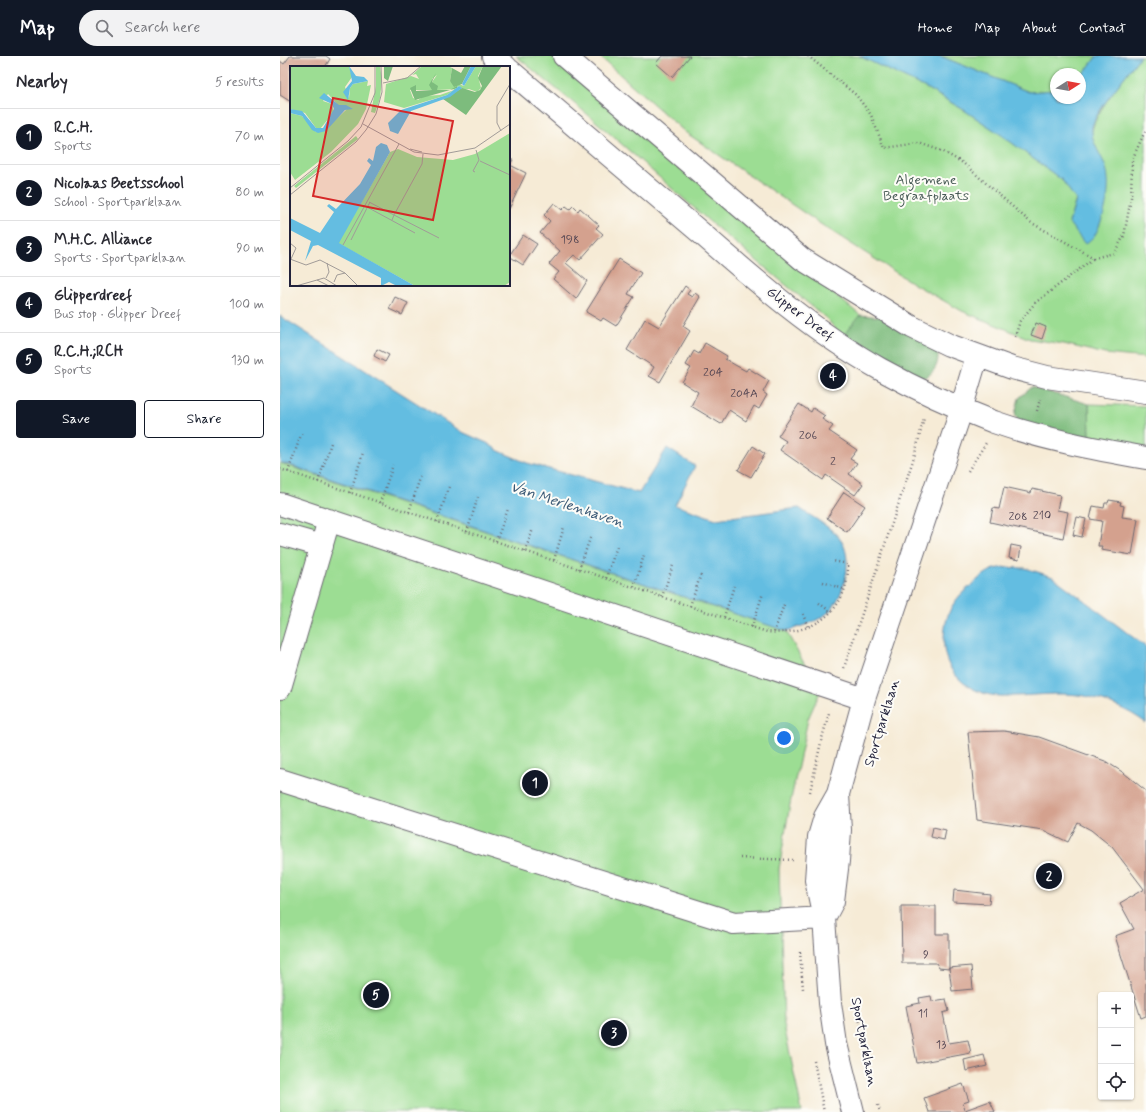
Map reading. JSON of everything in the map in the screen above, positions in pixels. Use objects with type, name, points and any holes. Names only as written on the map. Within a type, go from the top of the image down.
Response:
[{"type":"street","points":[[493,56],[505,66]]},
{"type":"street","points":[[564,56],[802,259],[912,327],[977,356],[1047,377],[1146,392]]},
{"type":"street","name":"Glipper Dreef","points":[[510,71],[735,263],[813,326],[881,369],[994,422],[1083,447],[1146,458]]},
{"type":"street","name":"Sportparklaan","points":[[852,1112],[836,1044],[830,1003],[824,918],[816,880],[816,860],[819,837],[825,817],[838,794],[864,700],[962,408],[977,356]]},
{"type":"street","points":[[280,504],[864,700]]},
{"type":"street","points":[[280,688],[329,520]]},
{"type":"street","points":[[280,534],[322,546]]},
{"type":"street","points":[[280,780],[734,923],[824,918]]},
{"type":"path","points":[[808,56],[856,95],[871,115],[884,148],[919,143],[942,151],[963,163],[1030,222],[1094,258]]},
{"type":"path","points":[[1015,337],[1020,321],[1035,303],[1094,258],[1114,253],[1124,236],[1131,198],[1132,160],[1146,129]]},
{"type":"path","points":[[1030,433],[1047,377]]},
{"type":"path","points":[[966,473],[986,443],[994,422]]},
{"type":"path","points":[[288,472],[302,432]]},
{"type":"path","points":[[318,482],[331,443]]},
{"type":"path","points":[[350,493],[363,453]]},
{"type":"path","points":[[380,503],[392,465]]},
{"type":"path","points":[[280,469],[724,618],[774,632],[781,633],[808,628],[831,612],[841,597],[848,578],[848,564],[833,561]]},
{"type":"path","points":[[409,512],[421,475]]},
{"type":"path","points":[[437,522],[448,487]]},
{"type":"path","points":[[467,532],[478,498]]},
{"type":"path","points":[[496,541],[508,509]]},
{"type":"path","points":[[554,560],[564,528]]},
{"type":"path","points":[[525,551],[533,529]]},
{"type":"path","points":[[579,569],[591,536]]},
{"type":"path","points":[[606,578],[617,546]]},
{"type":"path","points":[[634,587],[644,555]]},
{"type":"path","points":[[662,597],[673,565]]},
{"type":"path","points":[[690,606],[701,574]]},
{"type":"path","points":[[823,582],[843,589]]},
{"type":"path","points":[[724,618],[734,586]]},
{"type":"path","points":[[752,627],[763,593]]},
{"type":"path","points":[[774,632],[785,602]]},
{"type":"path","points":[[819,603],[831,612]]},
{"type":"path","points":[[803,614],[808,628]]},
{"type":"path","name":"Sportparklaan","points":[[856,1000],[864,1052]]},
{"type":"path","name":"Sportparklaan","points":[[878,1104],[880,1112]]},
{"type":"green space","points":[[516,56],[551,56],[742,219],[860,315],[842,337],[827,319],[710,222],[592,118]]},
{"type":"green space","name":"Algemene Begraafplaats","points":[[599,56],[859,56],[926,88],[964,110],[1000,134],[1062,180],[1076,199],[1069,223],[1105,167],[1092,135],[1097,117],[1103,106],[1140,56],[1146,56],[1146,358],[1105,354],[1064,344],[1030,339],[962,311],[914,284],[825,227],[685,132]]},
{"type":"green space","points":[[940,56],[1097,56],[1086,70],[1086,68],[1050,68],[1050,90],[1029,92]]},
{"type":"green space","points":[[860,315],[882,317],[937,347],[938,361],[935,369],[924,378],[911,375],[842,337]]},
{"type":"green space","points":[[1032,387],[1089,404],[1090,439],[1019,423],[1015,414],[1019,398]]},
{"type":"green space","points":[[1089,404],[1146,406],[1146,448],[1090,439]]},
{"type":"green space","points":[[280,463],[786,631],[820,692],[808,719],[790,804],[779,869],[784,1025],[802,1112],[280,1112]]},
{"type":"water","points":[[859,56],[940,56],[1029,92],[1050,90],[1050,104],[1086,104],[1086,70],[1097,56],[1140,56],[1099,112],[1092,127],[1094,143],[1104,163],[1108,176],[1108,193],[1105,210],[1094,236],[1085,244],[1069,223],[1076,200],[1062,180],[1000,134],[964,110],[926,88]]},
{"type":"water","name":"Van Merlenhaven","points":[[280,316],[462,432],[487,443],[499,451],[527,463],[639,493],[667,448],[695,466],[675,505],[716,519],[799,508],[834,532],[842,542],[847,560],[847,570],[845,581],[837,601],[821,618],[786,631],[280,462]]},
{"type":"water","points":[[1004,568],[1025,568],[1053,577],[1146,647],[1146,723],[1117,706],[1085,696],[1064,694],[1011,696],[989,695],[968,686],[952,671],[944,650],[944,638],[946,623],[953,604],[962,593],[979,578],[992,570]]},
{"type":"building","points":[[290,56],[326,56],[330,59],[326,66],[290,66],[290,101],[280,95],[280,61],[284,64]]},
{"type":"building","points":[[662,56],[690,56],[672,77],[656,63]]},
{"type":"building","points":[[510,165],[526,173],[510,207]]},
{"type":"building","points":[[554,203],[562,210],[566,206],[570,209],[573,206],[578,211],[580,208],[599,225],[596,228],[603,234],[580,260],[574,255],[566,263],[587,281],[576,299],[553,279],[559,272],[549,264],[560,251],[540,233],[550,221],[544,215]]},
{"type":"building","points":[[523,235],[537,244],[523,265],[510,257]]},
{"type":"building","points":[[619,259],[641,273],[628,294],[634,297],[616,326],[603,318],[601,321],[586,312]]},
{"type":"building","points":[[685,286],[690,290],[687,294],[692,297],[695,293],[700,297],[683,326],[690,331],[660,382],[649,376],[654,367],[627,350],[645,319],[659,327]]},
{"type":"building","points":[[395,297],[408,303],[402,315],[389,309]]},
{"type":"building","points":[[1036,323],[1046,327],[1042,339],[1031,335]]},
{"type":"building","points":[[705,343],[727,356],[725,359],[735,365],[746,371],[748,368],[769,381],[763,392],[767,395],[759,409],[754,406],[746,421],[729,410],[721,424],[691,406],[698,392],[682,382],[691,368],[686,365],[694,351],[699,354]]},
{"type":"building","points":[[377,349],[389,355],[385,362],[374,356]]},
{"type":"building","points":[[799,404],[811,412],[813,408],[825,416],[822,419],[833,426],[829,431],[857,450],[850,459],[857,463],[849,474],[863,484],[855,495],[826,475],[823,480],[780,450],[786,441],[778,436]]},
{"type":"building","points":[[753,446],[765,454],[751,477],[738,470]]},
{"type":"building","points":[[1004,487],[1031,493],[1032,489],[1060,495],[1057,510],[1068,512],[1063,538],[990,522],[993,508],[999,509]]},
{"type":"building","points":[[844,492],[865,506],[847,532],[827,518]]},
{"type":"building","points":[[1109,500],[1121,502],[1120,505],[1124,506],[1122,517],[1138,519],[1132,555],[1101,550],[1102,546],[1098,546],[1102,521],[1090,519],[1093,506],[1104,508],[1105,503],[1108,503]]},
{"type":"building","points":[[1077,517],[1086,519],[1082,537],[1073,535]]},
{"type":"building","points":[[1011,545],[1021,547],[1019,560],[1009,558]]},
{"type":"building","points":[[1004,731],[1039,737],[1105,761],[1124,773],[1146,791],[1146,1016],[1141,1018],[1115,936],[1134,929],[1120,903],[1144,889],[1112,847],[1091,830],[1078,823],[1068,842],[1043,830],[977,820],[968,732]]},
{"type":"building","points":[[933,827],[946,830],[944,840],[931,837]]},
{"type":"building","points":[[954,890],[990,894],[989,904],[953,902]]},
{"type":"building","points":[[901,906],[936,906],[936,934],[949,934],[949,969],[939,968],[936,963],[902,963]]},
{"type":"building","points":[[971,966],[973,989],[952,991],[949,968]]},
{"type":"building","points":[[931,996],[932,1001],[946,999],[949,1011],[943,1013],[949,1043],[968,1040],[971,1053],[917,1063],[906,1006],[920,1003],[919,998]]},
{"type":"building","points":[[984,1055],[987,1066],[966,1071],[964,1060]]},
{"type":"building","points":[[963,1084],[969,1101],[963,1103],[965,1110],[990,1101],[995,1112],[929,1112],[924,1098]]},
{"type":"place","name":"Glipperdreef","points":[[833,376]]},
{"type":"place","name":"R.C.H.","points":[[535,783]]},
{"type":"place","name":"Nicolaas Beetsschool","points":[[1049,876]]},
{"type":"place","name":"R.C.H.;RCH","points":[[376,995]]},
{"type":"place","name":"M.H.C. Alliance","points":[[614,1033]]}]
